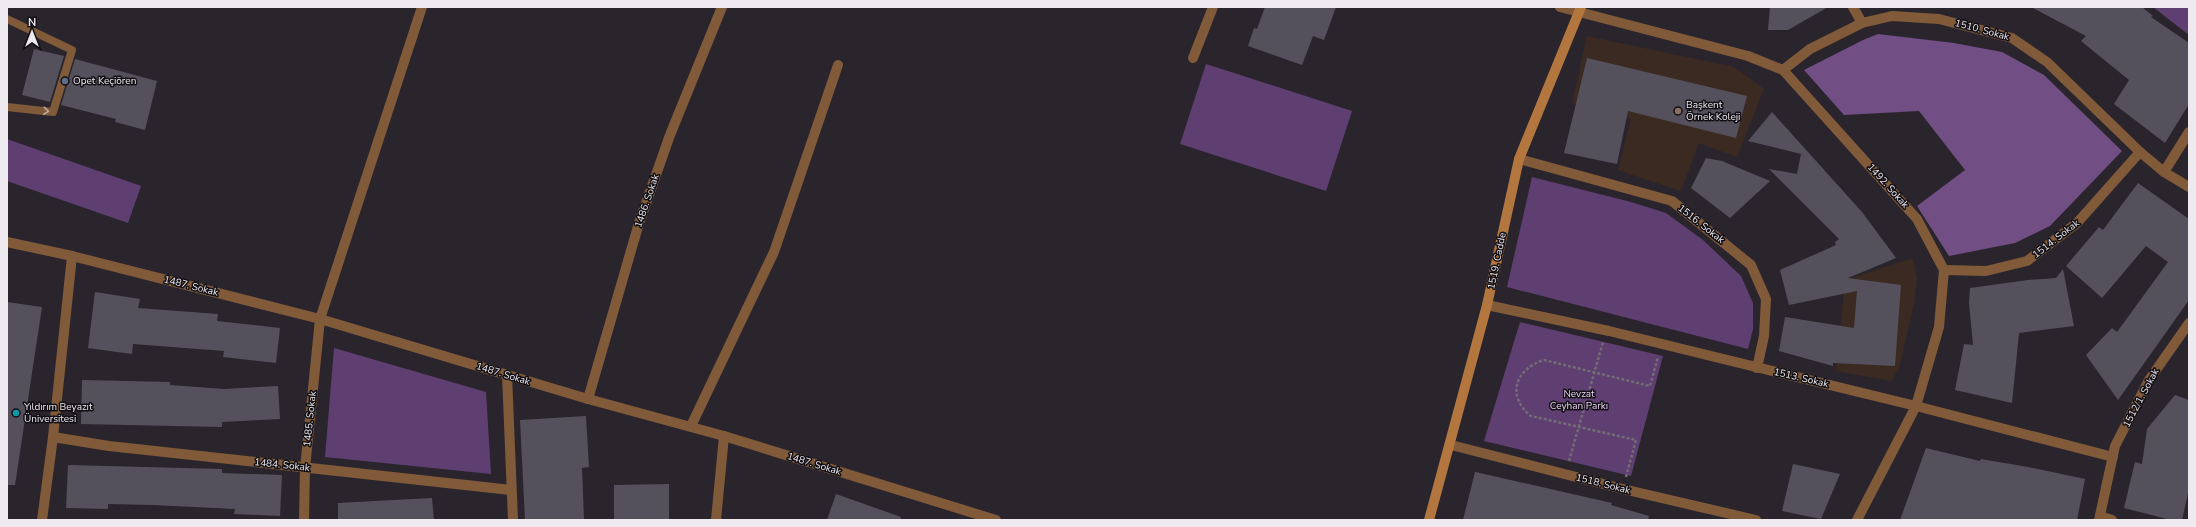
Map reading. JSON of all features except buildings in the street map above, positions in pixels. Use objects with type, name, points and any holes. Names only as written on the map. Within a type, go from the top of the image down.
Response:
[{"type":"street","name":"1485. Sokak","points":[[304,520],[305,468],[320,319],[422,7]]},
{"type":"street","name":"1486. Sokak","points":[[588,399],[639,223],[673,128],[722,7]]},
{"type":"street","points":[[1193,58],[1213,7]]},
{"type":"street","name":"1492. Sokak","points":[[1560,7],[1580,10],[1748,56],[1783,70],[1917,219],[1944,270]]},
{"type":"street","points":[[1853,7],[1862,22]]},
{"type":"street","name":"1519. Cadde","points":[[1429,520],[1451,445],[1487,306],[1519,159],[1580,10]]},
{"type":"street","name":"1510. Sokak","points":[[1783,70],[1810,49],[1862,22],[1892,16],[1939,19],[2012,38],[2048,62],[2140,152],[2164,172],[2189,187]]},
{"type":"street","points":[[691,426],[774,252],[838,65]]},
{"type":"street","points":[[2164,172],[2189,132]]},
{"type":"street","name":"1514. Sokak","points":[[1944,270],[1986,271],[2027,261],[2077,223],[2140,152]]},
{"type":"street","name":"1516. Sokak","points":[[1519,159],[1672,201],[1751,265],[1766,299],[1764,336],[1757,368]]},
{"type":"street","name":"1487. Sokak","points":[[7,242],[72,256],[320,319],[588,399],[691,426],[996,520]]},
{"type":"street","points":[[42,520],[53,437],[72,256]]},
{"type":"street","points":[[1857,520],[1916,406],[1939,327],[1944,270]]},
{"type":"street","name":"1513. Sokak","points":[[1487,306],[1609,331],[1916,406],[2113,457]]},
{"type":"street","name":"1512/1. Sokak","points":[[2099,518],[2115,446],[2149,380],[2189,323]]},
{"type":"street","points":[[507,375],[513,520]]},
{"type":"street","points":[[716,520],[724,436]]},
{"type":"street","name":"1484. Sokak","points":[[53,437],[109,446],[511,490]]},
{"type":"street","name":"1518. Sokak","points":[[1451,445],[1623,489],[1756,520]]},
{"type":"street","points":[[2099,518],[2112,520]]},
{"type":"lane","points":[[7,19],[72,50],[53,112],[7,108]]},
{"type":"path","points":[[1569,461],[1603,342]]},
{"type":"path","points":[[1623,489],[1636,440],[1531,416],[1522,408],[1516,396],[1518,382],[1524,370],[1533,364],[1544,360],[1650,386],[1662,344]]},
{"type":"shaded area","points":[[1878,34],[1954,43],[2002,52],[2044,75],[2122,151],[2050,226],[2015,243],[1949,256],[1917,206],[1965,170],[1919,111],[1844,115],[1804,70]]},
{"type":"shaded area","name":"Başkent Örnek Koleji","points":[[1587,36],[1734,67],[1764,89],[1737,157],[1699,143],[1681,191],[1618,170],[1631,119],[1572,103]]},
{"type":"shaded area","points":[[1913,258],[1917,279],[1914,304],[1899,368],[1891,381],[1836,371],[1845,280]]},
{"type":"green space","points":[[2153,7],[2189,7],[2189,35]]},
{"type":"green space","points":[[1206,64],[1352,111],[1326,191],[1180,144]]},
{"type":"green space","points":[[7,139],[141,186],[128,223],[7,181]]},
{"type":"green space","points":[[1532,177],[1631,202],[1666,213],[1703,240],[1741,276],[1753,303],[1753,329],[1748,349],[1507,287]]},
{"type":"green space","name":"Nevzat Ceyhan Parkı","points":[[1520,322],[1663,356],[1631,476],[1484,441]]},
{"type":"green space","points":[[334,348],[486,392],[491,474],[325,457]]},
{"type":"place","name":"Opet Keçiören","points":[[65,81]]},
{"type":"place","name":"Başkent Örnek Koleji","points":[[1678,111]]},
{"type":"place","name":"Yıldırım Beyazıt Üniversitesi","points":[[16,413]]}]
